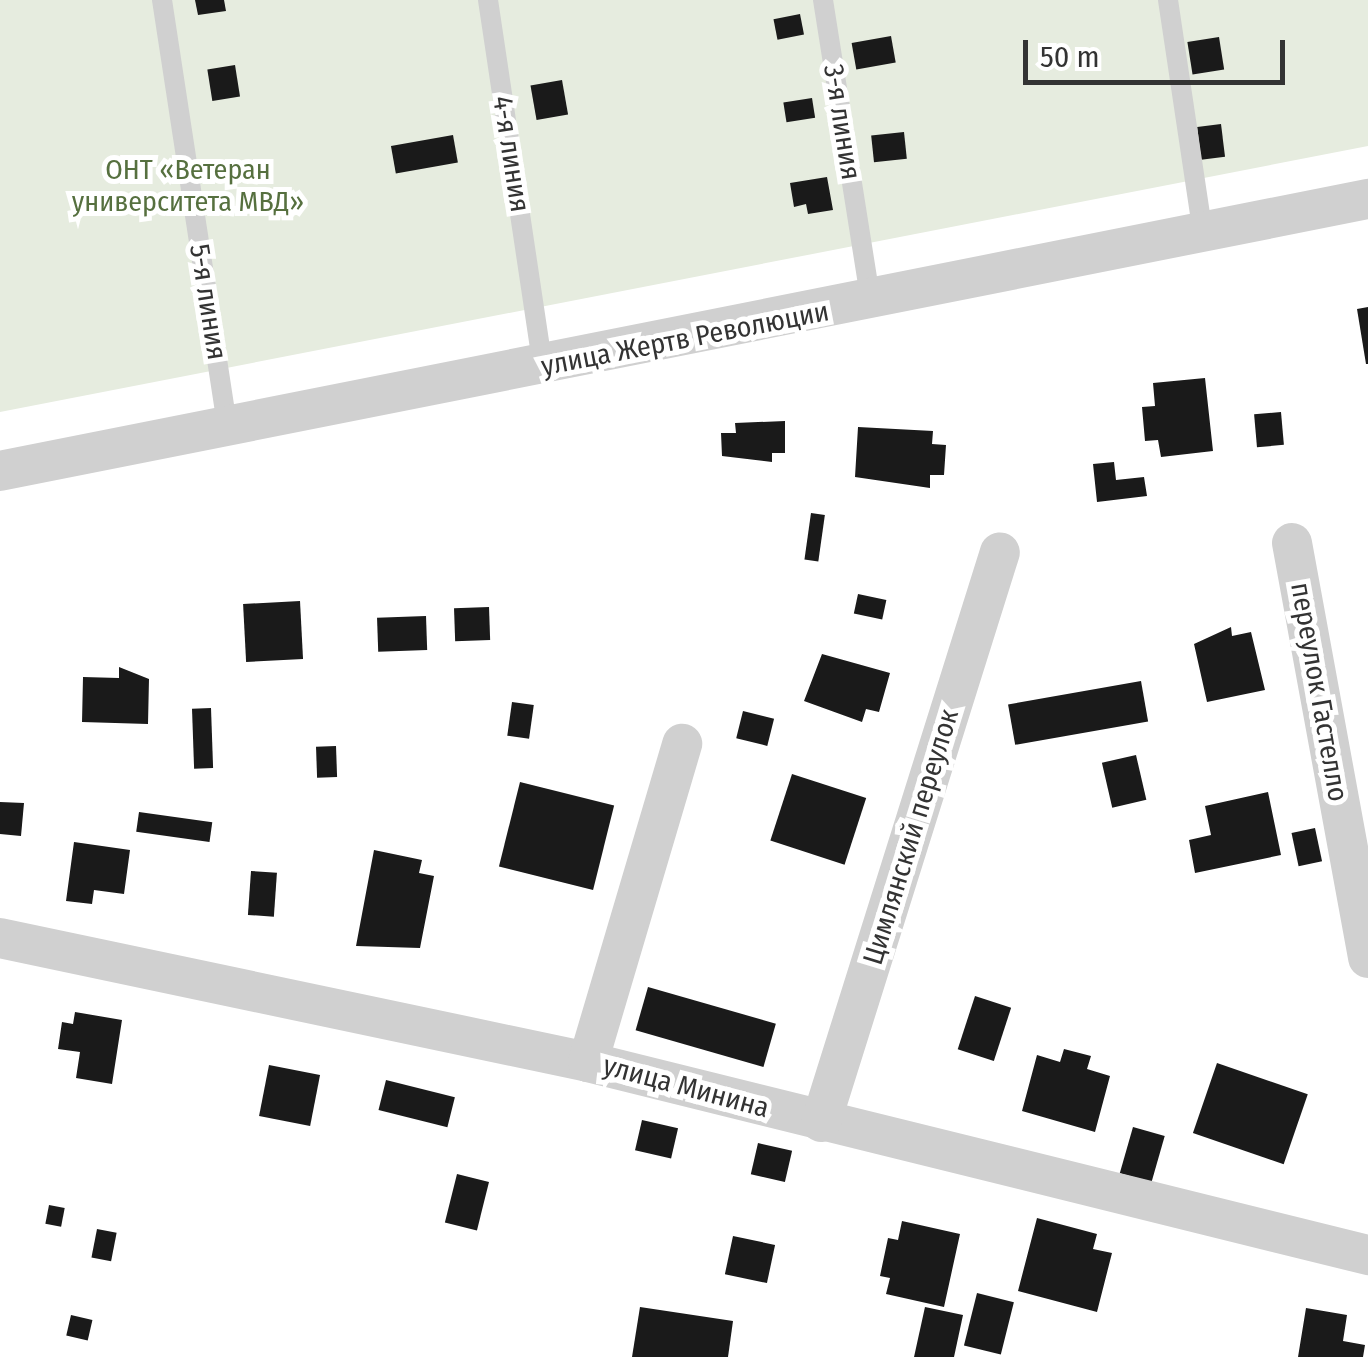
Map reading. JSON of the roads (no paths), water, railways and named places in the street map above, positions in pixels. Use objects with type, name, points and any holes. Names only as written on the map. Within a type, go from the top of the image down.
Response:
[{"type":"street","name":"улица Жертв Революции","points":[[0,471],[872,304],[1368,199]]},
{"type":"street","name":"переулок Гастелло","points":[[1292,543],[1368,958]]},
{"type":"street","name":"Цимлянский переулок","points":[[819,1133],[1000,552]]},
{"type":"street","points":[[588,1062],[682,744]]},
{"type":"street","name":"улица Минина","points":[[0,938],[588,1062],[819,1133],[1368,1255]]},
{"type":"lane","name":"5-я линия","points":[[162,0],[227,426]]},
{"type":"lane","name":"4-я линия","points":[[488,0],[543,367]]},
{"type":"lane","name":"3-я линия","points":[[822,0],[872,304]]},
{"type":"lane","points":[[1168,0],[1203,234]]},
{"type":"park label","name":"ОНТ «Ветеран университета МВД»","points":[[188,186]]}]
